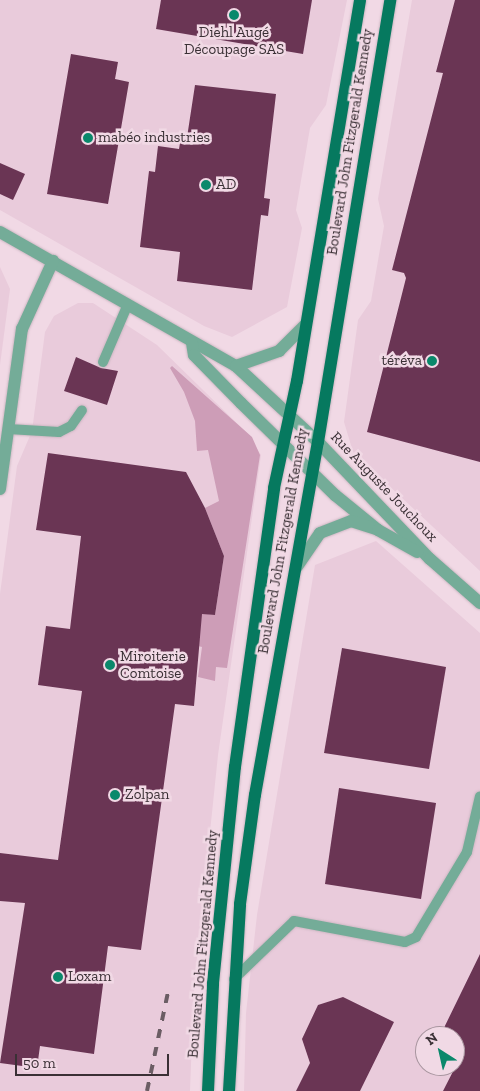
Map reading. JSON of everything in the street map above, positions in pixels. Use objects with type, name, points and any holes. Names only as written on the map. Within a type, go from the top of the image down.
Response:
[{"type":"main road","name":"Boulevard John Fitzgerald Kennedy","points":[[208,1091],[213,983],[235,767],[284,442],[306,324],[360,0]]},
{"type":"main road","name":"Boulevard John Fitzgerald Kennedy","points":[[229,1091],[234,980],[245,868],[292,576],[318,442],[390,0]]},
{"type":"street","name":"Rue Auguste Jouchoux","points":[[0,232],[128,304],[192,343],[236,366],[318,442],[430,559],[480,603]]},
{"type":"street","points":[[0,489],[22,329],[53,262]]},
{"type":"street","points":[[236,366],[279,351],[306,324]]},
{"type":"street","points":[[192,343],[194,355],[312,471],[378,530]]},
{"type":"street","points":[[292,576],[308,548],[328,527],[351,521],[378,530],[430,559]]},
{"type":"lane","points":[[103,362],[128,304]]},
{"type":"lane","points":[[8,429],[59,432],[71,426],[82,410]]},
{"type":"lane","points":[[234,980],[294,921],[405,942],[416,937],[468,852],[480,796]]},
{"type":"shaded area","points":[[0,0],[347,0],[326,105],[310,128],[296,210],[302,228],[287,307],[232,337],[204,326],[0,210]]},
{"type":"shaded area","points":[[412,0],[480,0],[480,571],[353,452],[344,422],[358,320],[371,301],[384,226],[378,199]]},
{"type":"shaded area","points":[[0,267],[10,289],[0,365]]},
{"type":"shaded area","points":[[78,303],[93,303],[157,345],[247,433],[261,455],[218,755],[194,986],[190,1091],[0,1091],[0,594],[17,466],[32,431],[45,332],[54,316]]},
{"type":"shaded area","points":[[172,366],[252,437],[260,455],[227,668],[216,667],[215,681],[198,677],[202,647],[198,646],[192,612],[215,615],[224,556],[205,508],[219,501],[208,450],[197,451],[195,421],[184,392],[170,368]]},
{"type":"shaded area","points":[[376,541],[480,633],[480,1091],[244,1091],[246,1013],[257,915],[315,565]]},
{"type":"building","name":"Diehl Augé Découpage SAS","points":[[161,0],[312,0],[303,54],[156,29]]},
{"type":"building","points":[[455,0],[480,0],[480,462],[367,432],[406,278],[404,273],[392,270],[443,73],[436,72]]},
{"type":"building","name":"mabéo industries","points":[[71,54],[118,62],[115,79],[129,82],[108,204],[47,194]]},
{"type":"building","name":"AD","points":[[195,85],[276,94],[264,198],[270,199],[268,216],[261,215],[252,290],[177,281],[180,252],[140,247],[149,171],[155,172],[158,146],[179,149],[180,143],[186,144]]},
{"type":"building","points":[[0,163],[25,174],[13,200],[0,194]]},
{"type":"building","points":[[76,357],[101,368],[118,371],[107,405],[64,391]]},
{"type":"building","points":[[48,453],[186,472],[205,508],[224,556],[215,615],[202,614],[194,706],[175,704],[141,950],[108,946],[94,1054],[40,1046],[37,1068],[0,1063],[25,903],[0,901],[0,853],[58,860],[82,691],[38,685],[46,626],[70,629],[81,536],[36,530]]},
{"type":"building","points":[[342,648],[446,667],[429,769],[324,753]]},
{"type":"building","points":[[339,788],[436,803],[421,899],[325,884]]},
{"type":"building","points":[[480,954],[480,1091],[443,1091],[451,1076],[465,1076],[465,1026],[445,1026]]},
{"type":"building","points":[[343,997],[394,1022],[360,1091],[296,1091],[310,1063],[302,1039],[318,1005]]},
{"type":"railway","points":[[147,1091],[168,992]]},
{"type":"place","name":"Diehl Augé Découpage SAS","points":[[234,15]]},
{"type":"place","name":"mabéo industries","points":[[88,138]]},
{"type":"place","name":"AD","points":[[206,185]]},
{"type":"place","name":"téréva","points":[[432,361]]},
{"type":"place","name":"Miroiterie Comtoise","points":[[110,665]]},
{"type":"place","name":"Zolpan","points":[[115,795]]},
{"type":"place","name":"Loxam","points":[[58,977]]}]
